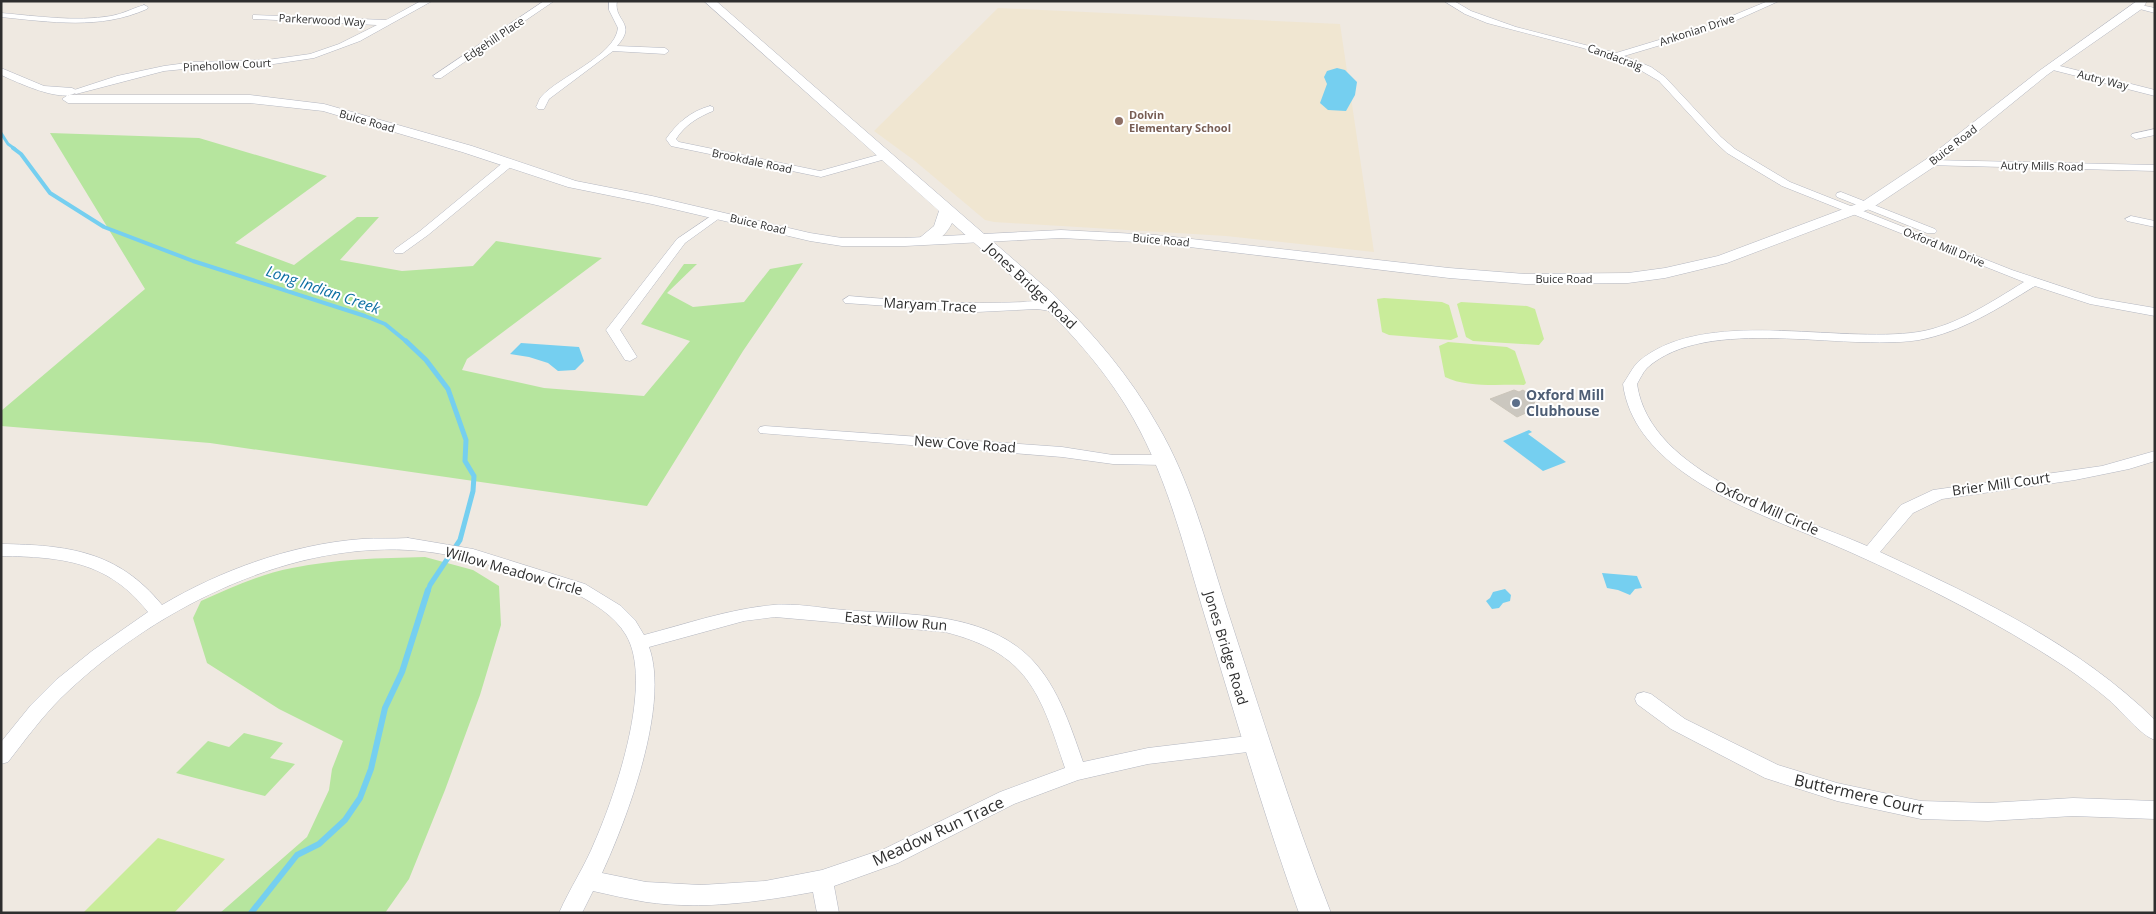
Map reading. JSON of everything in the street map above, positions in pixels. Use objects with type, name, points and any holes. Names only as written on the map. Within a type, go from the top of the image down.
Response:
[{"type":"main road","name":"Jones Bridge Road","points":[[709,1],[1058,308],[1107,364],[1136,405],[1164,460],[1178,493],[1288,842],[1315,913]]},
{"type":"main road","points":[[925,240],[938,234],[942,228],[947,210]]},
{"type":"street","name":"Pinehollow Court","points":[[70,94],[134,74],[170,68],[272,63],[312,56],[350,44],[428,1]]},
{"type":"street","name":"Edgehill Place","points":[[438,76],[550,1]]},
{"type":"street","points":[[541,107],[545,98],[611,48],[623,31],[621,22],[613,12],[613,1]]},
{"type":"street","name":"Candacraig","points":[[1448,1],[1466,12],[1493,22],[1617,55],[1644,67],[1664,80],[1714,136],[1732,153],[1778,176],[1786,184],[1853,210]]},
{"type":"street","name":"Ankonian Drive","points":[[1617,55],[1718,25],[1775,1]]},
{"type":"street","points":[[2140,4],[2155,11]]},
{"type":"street","name":"Buice Road","points":[[1,71],[70,94],[116,99],[250,99],[324,108],[467,149],[573,184],[810,237],[842,242],[879,243],[1061,234],[1138,238],[1449,273],[1525,279],[1628,278],[1665,273],[1722,260],[1867,205],[1930,163],[2052,67],[2140,4]]},
{"type":"street","points":[[1,15],[103,20],[128,14],[144,7]]},
{"type":"street","name":"Parkerwood Way","points":[[256,17],[387,23]]},
{"type":"street","points":[[611,48],[665,52]]},
{"type":"street","name":"Autry Way","points":[[2052,67],[2155,93]]},
{"type":"street","name":"Buice Road","points":[[70,94],[116,99]]},
{"type":"street","name":"Brookdale Road","points":[[710,109],[698,113],[675,131],[671,139],[675,144],[820,174],[885,156]]},
{"type":"street","points":[[2136,136],[2155,132]]},
{"type":"street","points":[[398,250],[424,233],[509,163]]},
{"type":"street","name":"Autry Mills Road","points":[[1930,163],[2155,168]]},
{"type":"street","name":"Candacraig","points":[[1778,176],[1793,177],[1867,205]]},
{"type":"street","name":"Oxford Mill Drive","points":[[1867,205],[2017,267],[2035,281]]},
{"type":"street","name":"Oxford Mill Drive","points":[[1853,210],[2008,273],[2094,301],[2155,312]]},
{"type":"street","points":[[630,357],[612,330],[681,241],[717,215]]},
{"type":"street","points":[[2131,219],[2155,224]]},
{"type":"street","name":"Oxford Mill Circle","points":[[2035,281],[1966,322],[1911,337],[1866,340],[1745,335],[1713,336],[1671,346],[1642,365],[1630,384],[1633,402],[1644,425],[1660,446],[1693,472],[1724,491],[1870,554],[1960,598],[2066,657],[2138,713],[2155,732]]},
{"type":"street","points":[[1012,305],[1027,290],[1030,283]]},
{"type":"street","name":"Maryam Trace","points":[[849,300],[976,308],[1012,305],[1045,305],[1058,308]]},
{"type":"street","name":"New Cove Road","points":[[765,430],[1062,452],[1111,461],[1164,460]]},
{"type":"street","name":"Brier Mill Court","points":[[1870,554],[1907,509],[1939,494],[2101,470],[2128,465],[2155,456]]},
{"type":"street","name":"Willow Meadow Circle","points":[[1,756],[61,686],[108,647],[156,616],[221,583],[285,560],[351,547],[408,544],[453,551],[580,588],[599,598],[615,610],[629,625],[639,643],[644,661],[646,682],[638,740],[619,808],[588,880],[570,913]]},
{"type":"street","points":[[1,550],[35,550],[80,557],[115,570],[144,592],[157,610],[156,616]]},
{"type":"street","name":"East Willow Run","points":[[639,643],[744,615],[775,611],[945,625],[969,629],[1005,645],[1032,669],[1057,716],[1076,772]]},
{"type":"street","name":"Buttermere Court","points":[[1644,699],[1678,724],[1772,772],[1837,792],[1921,810],[1988,812],[2073,807],[2155,810]]},
{"type":"street","name":"Meadow Run Trace","points":[[588,880],[646,892],[701,895],[765,891],[822,880],[890,856],[1006,798],[1076,772],[1148,756],[1256,743]]},
{"type":"street","points":[[822,880],[828,913]]},
{"type":"shaded area","name":"Dolvin Elementary School","points":[[998,8],[1340,24],[1374,252],[1226,236],[985,220],[915,161],[874,131]]},
{"type":"green space","points":[[50,133],[199,138],[327,176],[235,243],[294,265],[357,217],[379,217],[340,260],[402,271],[473,266],[496,241],[602,258],[467,359],[462,370],[544,388],[644,396],[690,341],[641,324],[684,264],[697,264],[667,293],[693,307],[744,302],[770,269],[803,263],[743,351],[647,506],[210,443],[1,426],[1,411],[145,289]]},
{"type":"green space","points":[[1377,299],[1442,302],[1449,305],[1458,337],[1451,340],[1389,335],[1382,332]]},
{"type":"green space","points":[[1461,302],[1527,306],[1535,309],[1544,339],[1539,345],[1473,341],[1466,337],[1457,304]]},
{"type":"green space","points":[[1448,342],[1507,347],[1515,351],[1526,383],[1524,385],[1483,385],[1463,383],[1445,377],[1439,346]]},
{"type":"green space","points":[[425,557],[473,570],[499,586],[501,625],[480,695],[445,790],[409,879],[385,913],[220,913],[307,837],[329,790],[332,769],[343,741],[279,709],[207,663],[193,618],[201,601],[234,586],[292,568],[342,561]]},
{"type":"green space","points":[[244,733],[283,743],[270,758],[295,764],[265,796],[176,773],[208,741],[229,747]]},
{"type":"green space","points":[[158,838],[225,859],[174,913],[83,913]]},
{"type":"water","points":[[1337,68],[1345,70],[1357,82],[1355,95],[1346,111],[1328,110],[1320,103],[1327,84],[1324,77],[1327,71]]},
{"type":"water","points":[[521,343],[579,347],[584,361],[575,370],[558,371],[548,363],[510,354]]},
{"type":"water","points":[[1529,430],[1532,432],[1528,434],[1566,462],[1543,471],[1503,441]]},
{"type":"water","points":[[1602,573],[1637,576],[1642,588],[1635,589],[1630,595],[1607,588]]},
{"type":"water","points":[[1505,589],[1511,595],[1510,601],[1503,603],[1499,608],[1492,609],[1486,601],[1493,592]]},
{"type":"building","name":"Oxford Mill Clubhouse","points":[[1514,390],[1519,392],[1523,390],[1530,395],[1536,405],[1526,409],[1528,412],[1517,417],[1490,399]]},
{"type":"waterway","name":"Long Indian Creek","points":[[1,133],[8,144],[15,149]]},
{"type":"waterway","name":"Long Indian Creek","points":[[13,148],[21,154],[50,193],[104,227],[193,261],[365,316],[385,324],[407,342]]},
{"type":"waterway","name":"Long Indian Creek","points":[[406,341],[426,360],[448,389],[466,440],[465,461],[474,476],[473,491],[460,540],[428,591]]},
{"type":"waterway","name":"Long Indian Creek","points":[[251,913],[297,855],[319,844],[345,820],[360,798],[371,769],[385,708],[402,672],[428,590]]},
{"type":"place","name":"Dolvin Elementary School","points":[[1119,121]]},
{"type":"place","name":"Oxford Mill Clubhouse","points":[[1516,403]]}]
